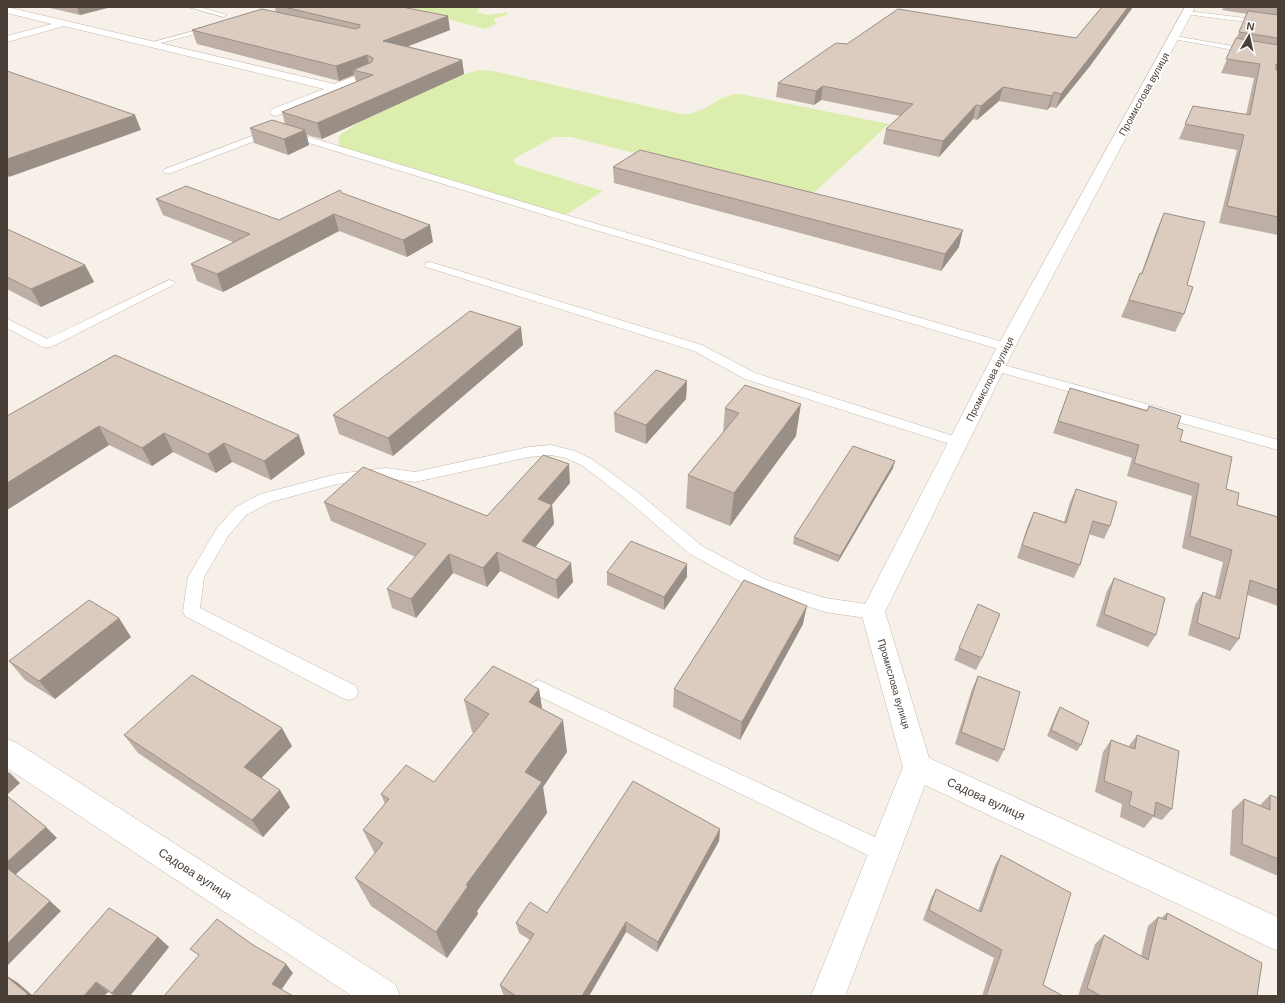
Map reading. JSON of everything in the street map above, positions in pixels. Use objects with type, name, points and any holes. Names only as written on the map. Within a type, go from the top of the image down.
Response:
[{"type":"street","points":[[7,10],[335,88]]},
{"type":"street","name":"Промислова вулиця","points":[[917,767],[873,612],[1006,347],[1189,10]]},
{"type":"street","points":[[7,39],[64,23]]},
{"type":"street","points":[[276,112],[370,74]]},
{"type":"street","name":"Садова вулиця","points":[[7,752],[384,996]]},
{"type":"street","points":[[828,996],[917,767]]},
{"type":"street","name":"Садова вулиця","points":[[917,767],[1278,934]]},
{"type":"lane","points":[[191,7],[224,15]]},
{"type":"lane","points":[[1189,10],[1278,24]]},
{"type":"lane","points":[[149,44],[217,26]]},
{"type":"lane","points":[[1175,38],[1278,56]]},
{"type":"lane","points":[[168,171],[276,130],[570,219],[1006,347]]},
{"type":"lane","points":[[430,265],[698,348],[750,376],[958,442]]},
{"type":"lane","points":[[7,323],[47,344],[169,283]]},
{"type":"lane","points":[[996,367],[1278,445]]},
{"type":"lane","points":[[349,692],[191,612],[196,577],[222,532],[242,511],[266,498],[337,479],[386,473],[415,477],[529,452],[551,450],[570,454],[588,463],[631,495],[696,550],[758,584],[825,606],[873,612]]},
{"type":"lane","points":[[538,688],[884,852]]},
{"type":"green space","points":[[383,7],[480,7],[477,12],[488,15],[509,12],[504,16],[494,18],[496,24],[485,29],[451,20]]},
{"type":"green space","points":[[480,70],[493,71],[681,114],[696,112],[725,97],[740,94],[889,124],[809,197],[571,137],[554,137],[517,157],[514,160],[515,164],[603,191],[562,217],[341,150],[338,139],[340,135],[359,122],[464,74]]},
{"type":"building","points":[[284,7],[402,7],[448,16],[383,41],[462,60],[317,123],[282,112],[373,75],[353,70],[372,62],[373,58],[367,55],[336,66],[192,30],[262,9],[356,29],[360,27],[360,25]]},
{"type":"building","points":[[1102,7],[1128,7],[1061,94],[1054,92],[1052,96],[1003,87],[981,106],[976,105],[943,141],[886,129],[913,104],[823,86],[816,91],[778,83],[836,43],[847,44],[898,9],[1076,38]]},
{"type":"building","points":[[1248,11],[1278,15],[1278,38],[1239,32]]},
{"type":"building","points":[[1236,38],[1278,45],[1278,64],[1276,64],[1276,70],[1278,70],[1278,217],[1227,206],[1244,135],[1185,124],[1193,106],[1250,115],[1260,64],[1226,59]]},
{"type":"building","points":[[7,71],[135,115],[7,159]]},
{"type":"building","points":[[272,120],[305,130],[284,139],[250,128]]},
{"type":"building","points":[[640,150],[963,230],[945,254],[613,167]]},
{"type":"building","points":[[186,186],[279,220],[340,190],[342,193],[430,225],[403,240],[334,214],[217,274],[191,264],[250,234],[156,199]]},
{"type":"building","points":[[1164,213],[1205,222],[1187,285],[1193,287],[1184,314],[1129,300],[1140,273],[1142,274]]},
{"type":"building","points":[[7,229],[85,265],[31,289],[7,277]]},
{"type":"building","points":[[470,311],[521,327],[388,438],[333,415]]},
{"type":"building","points":[[115,355],[299,435],[264,461],[224,443],[208,454],[164,433],[142,448],[99,426],[7,483],[7,416]]},
{"type":"building","points":[[656,370],[687,381],[646,425],[614,413]]},
{"type":"building","points":[[745,385],[801,404],[734,493],[688,475],[739,413],[725,408]]},
{"type":"building","points":[[1070,388],[1147,411],[1149,406],[1181,416],[1177,428],[1183,430],[1180,441],[1232,457],[1226,489],[1239,493],[1237,505],[1278,517],[1278,590],[1250,580],[1239,639],[1197,623],[1203,592],[1220,599],[1232,550],[1190,536],[1199,484],[1134,463],[1139,445],[1058,421]]},
{"type":"building","points":[[853,446],[895,461],[840,556],[794,537]]},
{"type":"building","points":[[543,455],[569,464],[538,499],[552,505],[522,541],[571,563],[556,580],[497,552],[483,568],[449,554],[411,599],[387,589],[426,544],[324,502],[363,467],[487,516]]},
{"type":"building","points":[[1076,489],[1117,502],[1110,526],[1093,521],[1080,565],[1022,545],[1034,512],[1066,523]]},
{"type":"building","points":[[631,541],[687,564],[664,597],[607,572]]},
{"type":"building","points":[[1114,578],[1165,598],[1156,635],[1104,614]]},
{"type":"building","points":[[744,580],[807,606],[742,722],[674,689]]},
{"type":"building","points":[[89,600],[119,618],[39,681],[9,661]]},
{"type":"building","points":[[978,604],[1000,614],[982,658],[959,648]]},
{"type":"building","points":[[493,666],[539,689],[529,702],[563,720],[525,772],[542,782],[466,885],[468,886],[436,932],[355,878],[383,843],[363,830],[389,799],[381,794],[406,765],[434,782],[489,714],[464,700]]},
{"type":"building","points":[[192,675],[282,728],[244,767],[280,790],[252,820],[124,735]]},
{"type":"building","points":[[978,676],[1020,692],[1004,750],[961,732]]},
{"type":"building","points":[[1060,707],[1089,722],[1081,745],[1051,730]]},
{"type":"building","points":[[1137,735],[1179,751],[1172,809],[1156,802],[1154,816],[1129,805],[1132,792],[1104,781],[1111,740],[1135,749]]},
{"type":"building","points":[[633,781],[720,829],[658,942],[626,922],[582,996],[516,996],[500,985],[534,934],[516,923],[530,902],[547,913]]},
{"type":"building","points":[[1270,795],[1278,798],[1278,859],[1242,844],[1244,799],[1270,810]]},
{"type":"building","points":[[7,796],[46,827],[7,862]]},
{"type":"building","points":[[1001,855],[1071,893],[1043,985],[1063,996],[986,996],[1002,950],[929,910],[936,889],[981,912]]},
{"type":"building","points":[[7,868],[50,901],[7,944]]},
{"type":"building","points":[[109,908],[158,937],[112,993],[96,982],[84,996],[32,996]]},
{"type":"building","points":[[1167,913],[1262,963],[1257,996],[1101,996],[1087,988],[1104,935],[1148,960],[1158,917],[1166,920]]},
{"type":"building","points":[[217,919],[253,945],[286,964],[272,984],[293,996],[164,996],[199,955],[190,949]]},
{"type":"building","points":[[7,977],[28,994],[25,996],[7,996]]}]
